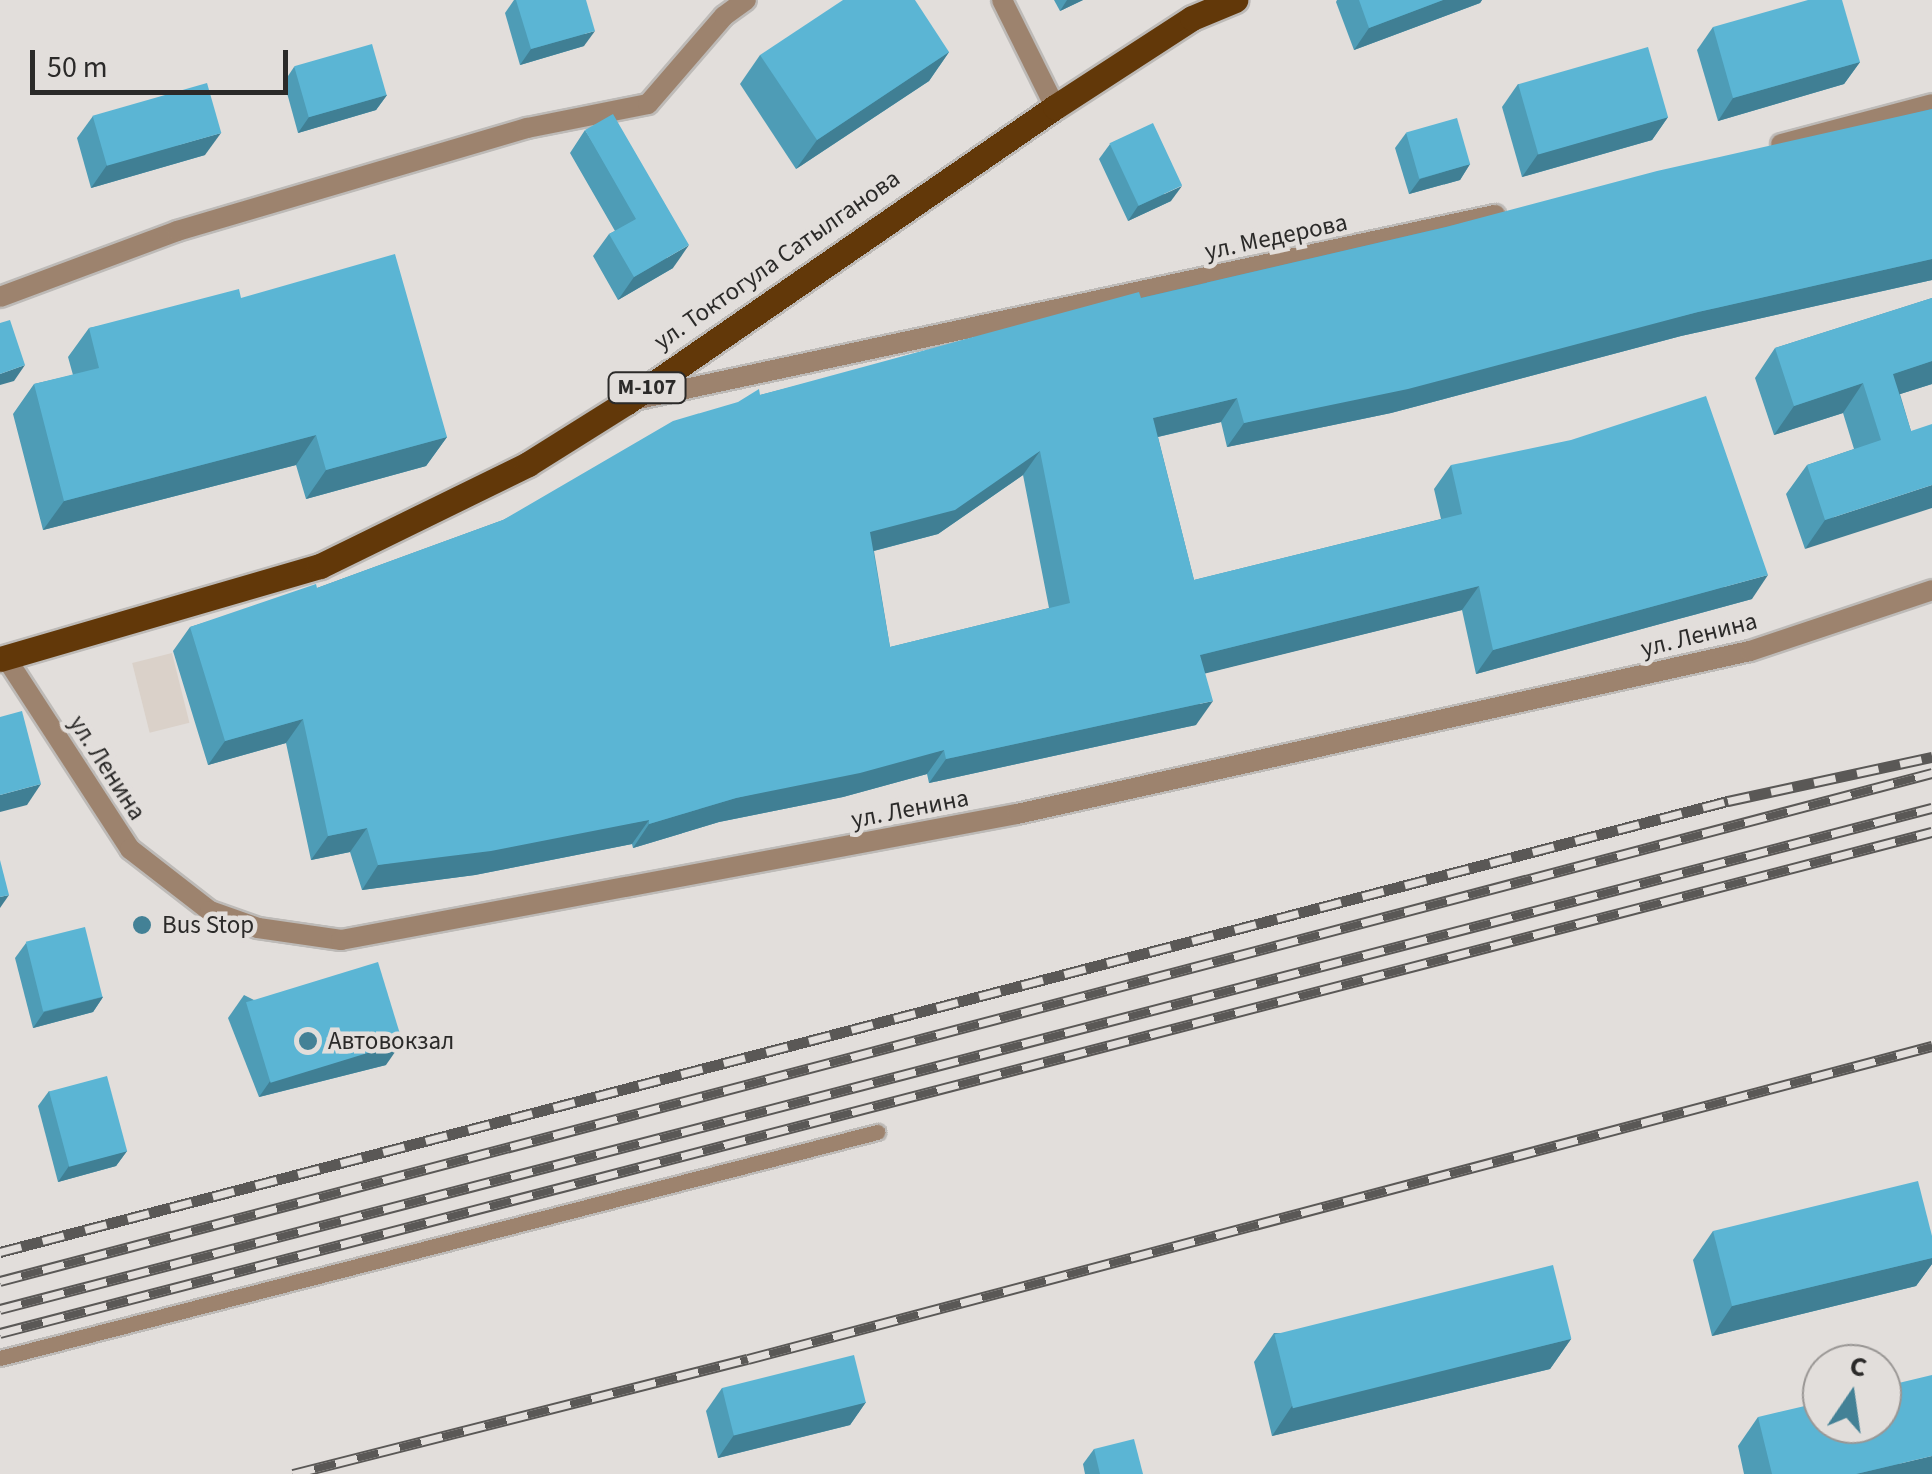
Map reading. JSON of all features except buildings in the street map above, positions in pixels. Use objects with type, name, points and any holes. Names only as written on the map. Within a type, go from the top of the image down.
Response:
[{"type":"main road","name":"ул. Токтогула Сатылганова","points":[[3,659],[320,566],[528,464],[627,402],[1055,107],[1192,18],[1235,0]]},
{"type":"street","points":[[0,297],[214,220],[527,128],[648,104],[724,16],[746,0]]},
{"type":"street","points":[[1002,0],[1055,107]]},
{"type":"street","points":[[1760,150],[1932,104]]},
{"type":"street","name":"ул. Медерова","points":[[627,402],[1510,212]]},
{"type":"street","name":"ул. Ленина","points":[[3,659],[130,850],[210,911],[258,928],[341,940],[1017,814],[1750,650],[1932,590]]},
{"type":"lane","points":[[0,1358],[877,1132]]},
{"type":"shaded area","points":[[172,653],[189,723],[150,733],[132,663]]},
{"type":"railway","points":[[0,1252],[1728,801],[1932,757]]},
{"type":"railway","points":[[0,1281],[1932,773]]},
{"type":"railway","points":[[0,1309],[1932,808]]},
{"type":"railway","points":[[0,1333],[1932,832]]},
{"type":"railway","points":[[293,1474],[748,1359],[1932,1046]]},
{"type":"place","name":"Bus Stop","points":[[142,925]]},
{"type":"place","name":"Автовокзал","points":[[308,1041]]}]
